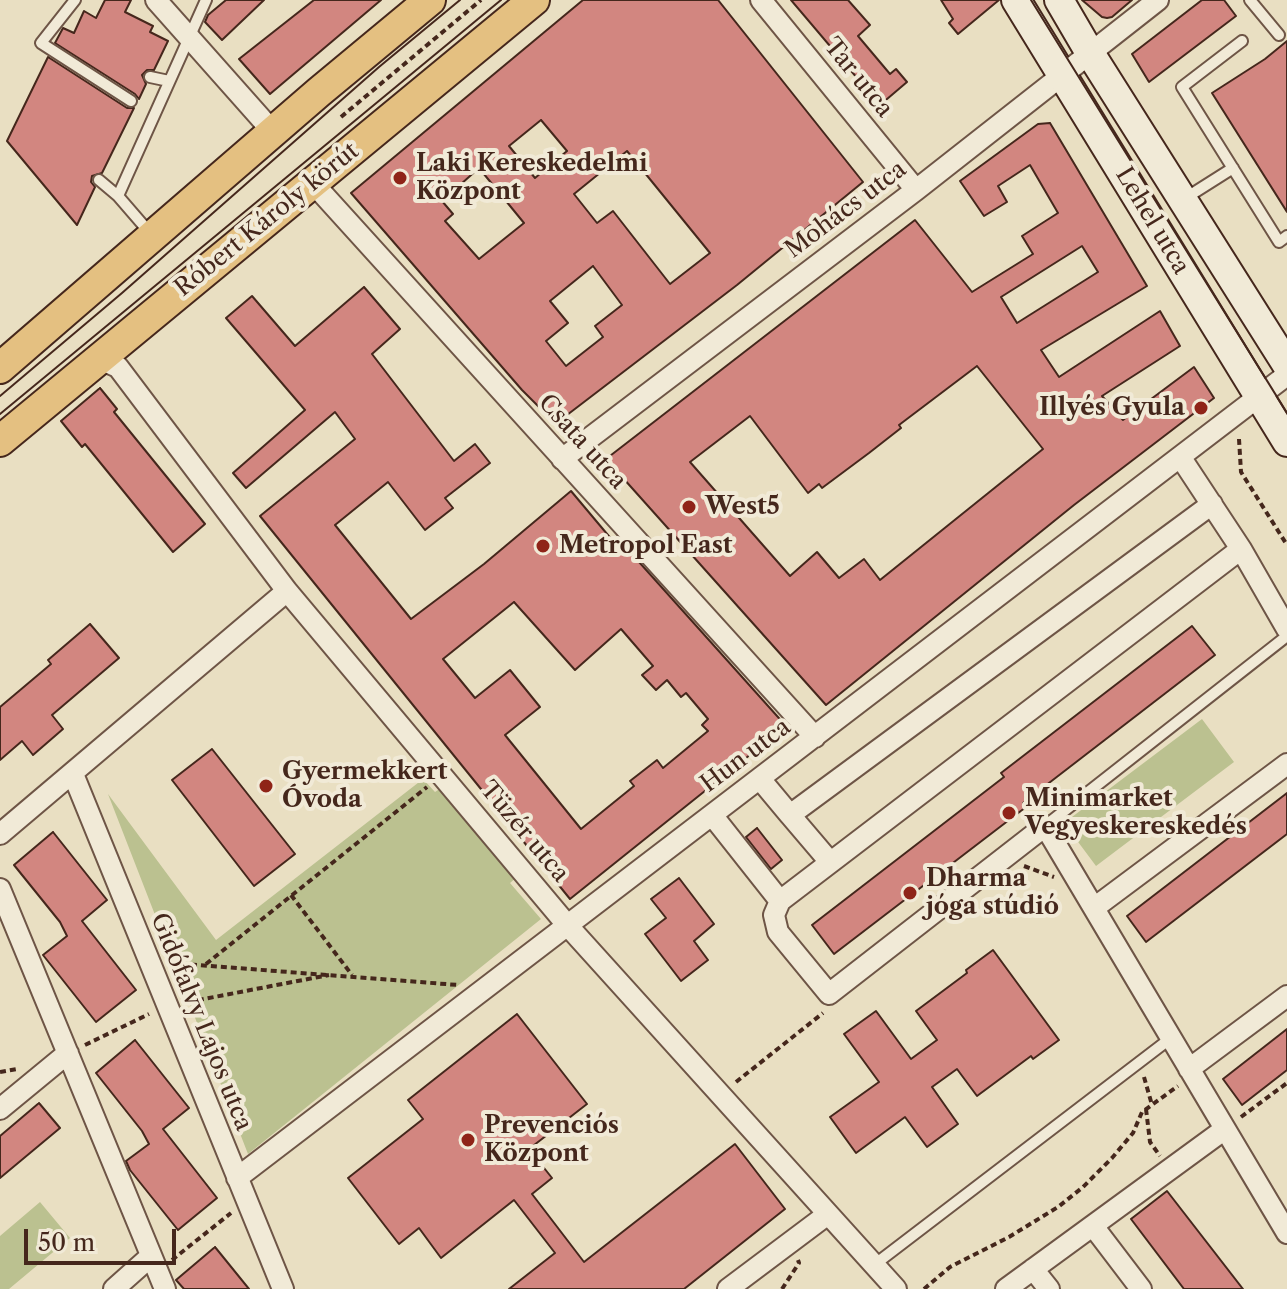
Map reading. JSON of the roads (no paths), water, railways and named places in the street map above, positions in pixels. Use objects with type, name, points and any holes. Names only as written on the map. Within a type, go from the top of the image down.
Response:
[{"type":"main road","points":[[0,368],[430,0]]},
{"type":"main road","name":"Róbert Károly körút","points":[[0,441],[534,0]]},
{"type":"main road","name":"Lehel utca","points":[[1016,0],[1287,442]]},
{"type":"main road","name":"Lehel utca","points":[[1059,0],[1287,365]]},
{"type":"street","points":[[156,0],[274,133]]},
{"type":"street","name":"Tar utca","points":[[761,0],[916,190]]},
{"type":"street","name":"Mohács utca","points":[[562,459],[916,190],[1158,0]]},
{"type":"street","name":"Csata utca","points":[[312,182],[815,737]]},
{"type":"street","name":"Tüzér utca","points":[[100,359],[118,367],[287,591],[568,926],[896,1289]]},
{"type":"street","name":"Hun utca","points":[[237,1178],[1287,375]]},
{"type":"street","points":[[1181,458],[1241,549],[1287,629]]},
{"type":"street","points":[[790,815],[1212,504]]},
{"type":"street","points":[[1241,549],[780,901],[774,915],[778,932],[829,994],[1045,826],[1287,1232]]},
{"type":"street","points":[[0,834],[287,591]]},
{"type":"street","points":[[1094,908],[1287,764]]},
{"type":"street","name":"Gidófalvy Lajos utca","points":[[73,774],[283,1289]]},
{"type":"street","points":[[760,779],[830,862]]},
{"type":"street","points":[[712,815],[780,901]]},
{"type":"street","points":[[0,889],[158,1272],[114,1289]]},
{"type":"street","points":[[1191,1072],[1287,996]]},
{"type":"street","points":[[0,1109],[68,1053]]},
{"type":"street","points":[[1006,1289],[1225,1129]]},
{"type":"street","points":[[728,1289],[828,1214]]},
{"type":"street","points":[[1093,1226],[1141,1289]]},
{"type":"street","points":[[1033,1269],[1049,1289]]},
{"type":"lane","points":[[75,0],[41,43],[131,101]]},
{"type":"lane","points":[[118,196],[206,0]]},
{"type":"lane","points":[[1250,0],[1279,35]]},
{"type":"lane","points":[[1242,41],[1182,87],[1279,242],[1287,236]]},
{"type":"lane","points":[[150,77],[169,81]]},
{"type":"lane","points":[[1182,200],[1233,168]]},
{"type":"lane","points":[[99,180],[118,196],[153,236]]},
{"type":"lane","points":[[1045,826],[1287,636]]},
{"type":"lane","points":[[874,1265],[1171,1038]]},
{"type":"tram line","points":[[0,396],[460,0]]},
{"type":"tram line","points":[[0,414],[501,0]]},
{"type":"tram line","points":[[1031,0],[1287,413]]},
{"type":"place","name":"Laki Kereskedelmi Központ","points":[[400,178]]},
{"type":"place","name":"Illyés Gyula","points":[[1201,408]]},
{"type":"place","name":"West5","points":[[689,507]]},
{"type":"place","name":"Metropol East","points":[[543,546]]},
{"type":"place","name":"Gyermekkert Óvoda","points":[[266,786]]},
{"type":"place","name":"Minimarket Vegyeskereskedés","points":[[1009,813]]},
{"type":"place","name":"Dharma jóga stúdió","points":[[910,893]]},
{"type":"place","name":"Prevenciós Központ","points":[[468,1140]]}]
